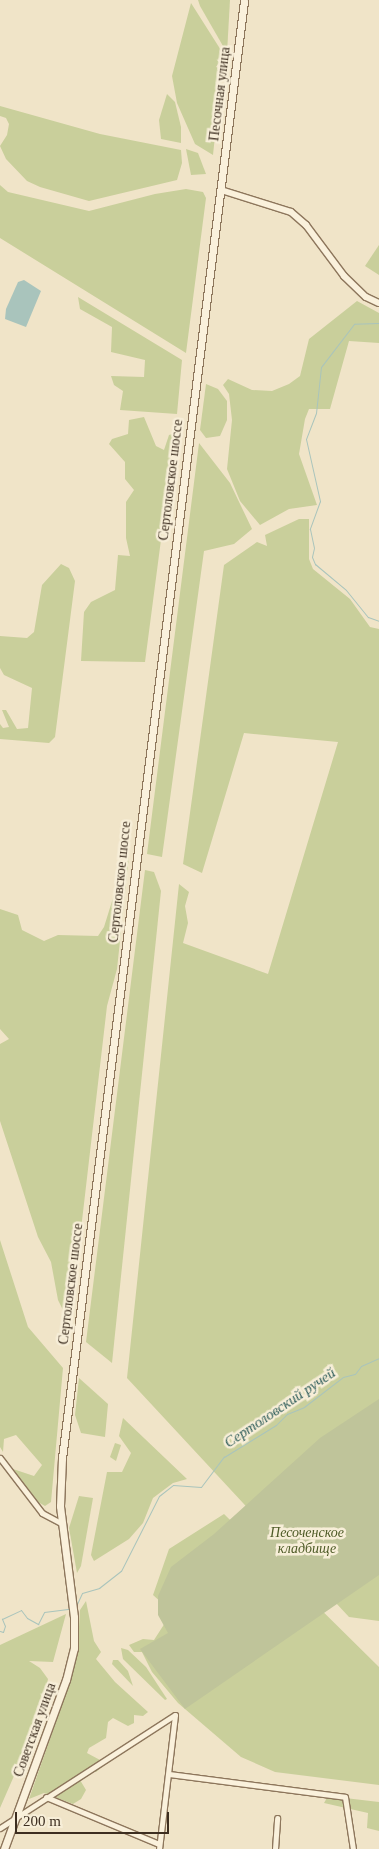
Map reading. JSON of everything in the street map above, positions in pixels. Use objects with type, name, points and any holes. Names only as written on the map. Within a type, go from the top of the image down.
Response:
[{"type":"main road","name":"Песочная улица","points":[[221,190],[244,0]]},
{"type":"main road","name":"Сертоловское шоссе","points":[[71,1594],[61,1523],[62,1458],[221,190]]},
{"type":"main road","name":"Советская улица","points":[[4,1849],[66,1680],[74,1648],[74,1617],[71,1594]]},
{"type":"street","points":[[221,190],[291,212],[306,224],[344,276],[366,297],[379,303]]},
{"type":"street","points":[[0,1458],[38,1510],[61,1523]]},
{"type":"street","points":[[0,1828],[46,1797],[175,1715],[159,1846],[46,1797]]},
{"type":"street","points":[[169,1774],[345,1797],[353,1849]]},
{"type":"street","points":[[275,1849],[277,1818]]},
{"type":"green space","points":[[198,0],[230,0],[227,53],[200,6]]},
{"type":"green space","points":[[191,3],[224,55],[216,67],[222,69],[213,155],[195,144],[177,103],[172,76]]},
{"type":"green space","points":[[167,94],[175,102],[181,127],[181,143],[161,139],[159,120]]},
{"type":"green space","points":[[0,106],[100,134],[181,150],[182,163],[177,180],[89,201],[40,187],[27,181],[6,159],[0,146],[7,135],[9,124],[6,118],[0,116]]},
{"type":"green space","points":[[186,149],[198,153],[206,174],[191,175]]},
{"type":"green space","points":[[0,185],[8,192],[89,211],[155,194],[186,189],[203,192],[206,198],[186,353],[0,238]]},
{"type":"green space","points":[[379,245],[379,275],[365,266]]},
{"type":"green space","points":[[78,297],[182,360],[177,414],[120,410],[123,391],[114,385],[111,376],[144,377],[145,360],[111,352],[112,327],[80,309]]},
{"type":"green space","points":[[357,301],[379,313],[379,343],[349,341],[330,409],[309,409],[305,419],[299,454],[317,505],[289,509],[260,525],[240,501],[227,469],[232,420],[229,394],[223,385],[228,379],[252,390],[272,391],[289,384],[300,376],[309,339]]},
{"type":"green space","points":[[206,384],[218,389],[227,401],[227,420],[220,436],[206,438],[200,430]]},
{"type":"green space","points":[[144,417],[156,446],[164,450],[169,435],[175,433],[145,662],[81,661],[84,612],[91,602],[115,590],[118,555],[130,556],[126,538],[126,502],[134,490],[125,479],[125,462],[109,444],[112,439],[128,434],[129,420]]},
{"type":"green space","points":[[199,443],[230,483],[252,529],[234,544],[204,551],[162,857],[147,854]]},
{"type":"green space","points":[[299,519],[309,519],[309,559],[313,569],[350,599],[370,627],[379,629],[379,1621],[349,1617],[127,1378],[179,884],[189,892],[185,906],[188,923],[183,943],[268,974],[338,742],[244,733],[202,873],[183,864],[224,565],[257,542],[267,546],[265,535]]},
{"type":"green space","points":[[61,564],[69,568],[75,581],[55,737],[49,743],[0,739],[0,724],[3,728],[9,727],[2,710],[6,710],[17,729],[28,728],[32,688],[4,675],[0,668],[0,636],[27,638],[34,632],[42,585]]},
{"type":"green space","points":[[126,856],[129,857],[117,969],[107,1006],[70,1324],[58,1300],[51,1262],[38,1237],[0,1121],[0,1044],[9,1039],[0,1029],[0,909],[18,915],[22,930],[44,941],[58,935],[98,936],[104,927]]},
{"type":"green space","points":[[145,870],[154,872],[161,891],[112,1363],[86,1342]]},
{"type":"green space","points":[[0,1240],[28,1327],[63,1368],[51,1502],[45,1506],[38,1502],[13,1469],[34,1476],[42,1465],[16,1435],[4,1439],[3,1452],[0,1447]]},
{"type":"green space","points":[[79,1378],[108,1404],[105,1437],[81,1433],[75,1415]]},
{"type":"green space","name":"Песоченское кладбище","points":[[379,1399],[379,1575],[185,1709],[140,1649],[168,1633],[158,1615],[158,1596],[171,1567],[214,1534],[320,1438]]},
{"type":"green space","points":[[123,1418],[187,1479],[173,1483],[153,1498],[143,1523],[129,1539],[94,1561],[91,1555],[107,1472],[122,1472],[131,1453],[119,1436]]},
{"type":"green space","points":[[115,1443],[121,1445],[116,1461],[110,1457]]},
{"type":"green space","points":[[79,1496],[93,1498],[81,1566],[77,1573],[69,1528]]},
{"type":"green space","points":[[224,1514],[379,1667],[379,1785],[275,1772],[241,1757],[178,1703],[152,1672],[142,1652],[134,1652],[129,1645],[143,1639],[154,1640],[172,1612],[153,1595],[169,1549]]},
{"type":"green space","points":[[86,1601],[94,1641],[101,1652],[96,1659],[115,1682],[148,1712],[143,1716],[134,1715],[134,1723],[128,1726],[113,1718],[108,1722],[106,1738],[89,1748],[87,1753],[100,1760],[102,1767],[96,1772],[84,1771],[77,1775],[86,1790],[81,1799],[73,1804],[44,1793],[29,1799],[65,1696],[78,1643],[80,1610]]},
{"type":"green space","points":[[66,1614],[53,1662],[29,1661],[40,1668],[48,1679],[38,1721],[0,1808],[0,1645]]},
{"type":"green space","points":[[121,1648],[128,1650],[146,1667],[167,1699],[165,1700],[123,1659]]},
{"type":"green space","points":[[113,1660],[118,1660],[128,1671],[133,1686],[112,1664]]},
{"type":"green space","points":[[328,1796],[379,1802],[379,1831],[367,1828],[368,1813],[324,1803]]},
{"type":"water","points":[[24,280],[41,291],[26,327],[5,319],[6,309],[18,282]]},
{"type":"waterway","name":"Сертоловский ручей","points":[[379,323],[354,324],[321,367],[316,413],[306,439],[320,501],[310,529],[314,548],[312,557],[315,564],[346,590],[368,617],[379,621]]},
{"type":"waterway","name":"Сертоловский ручей","points":[[76,1606],[82,1593],[99,1588],[121,1571],[159,1496],[173,1485],[201,1487],[224,1457],[276,1425],[287,1414],[304,1407],[343,1377],[355,1374],[361,1366],[379,1358]]},
{"type":"waterway","name":"Сертоловский ручей","points":[[0,1631],[3,1632],[5,1626],[2,1619],[21,1610],[27,1618],[38,1624],[44,1612],[70,1609]]}]
